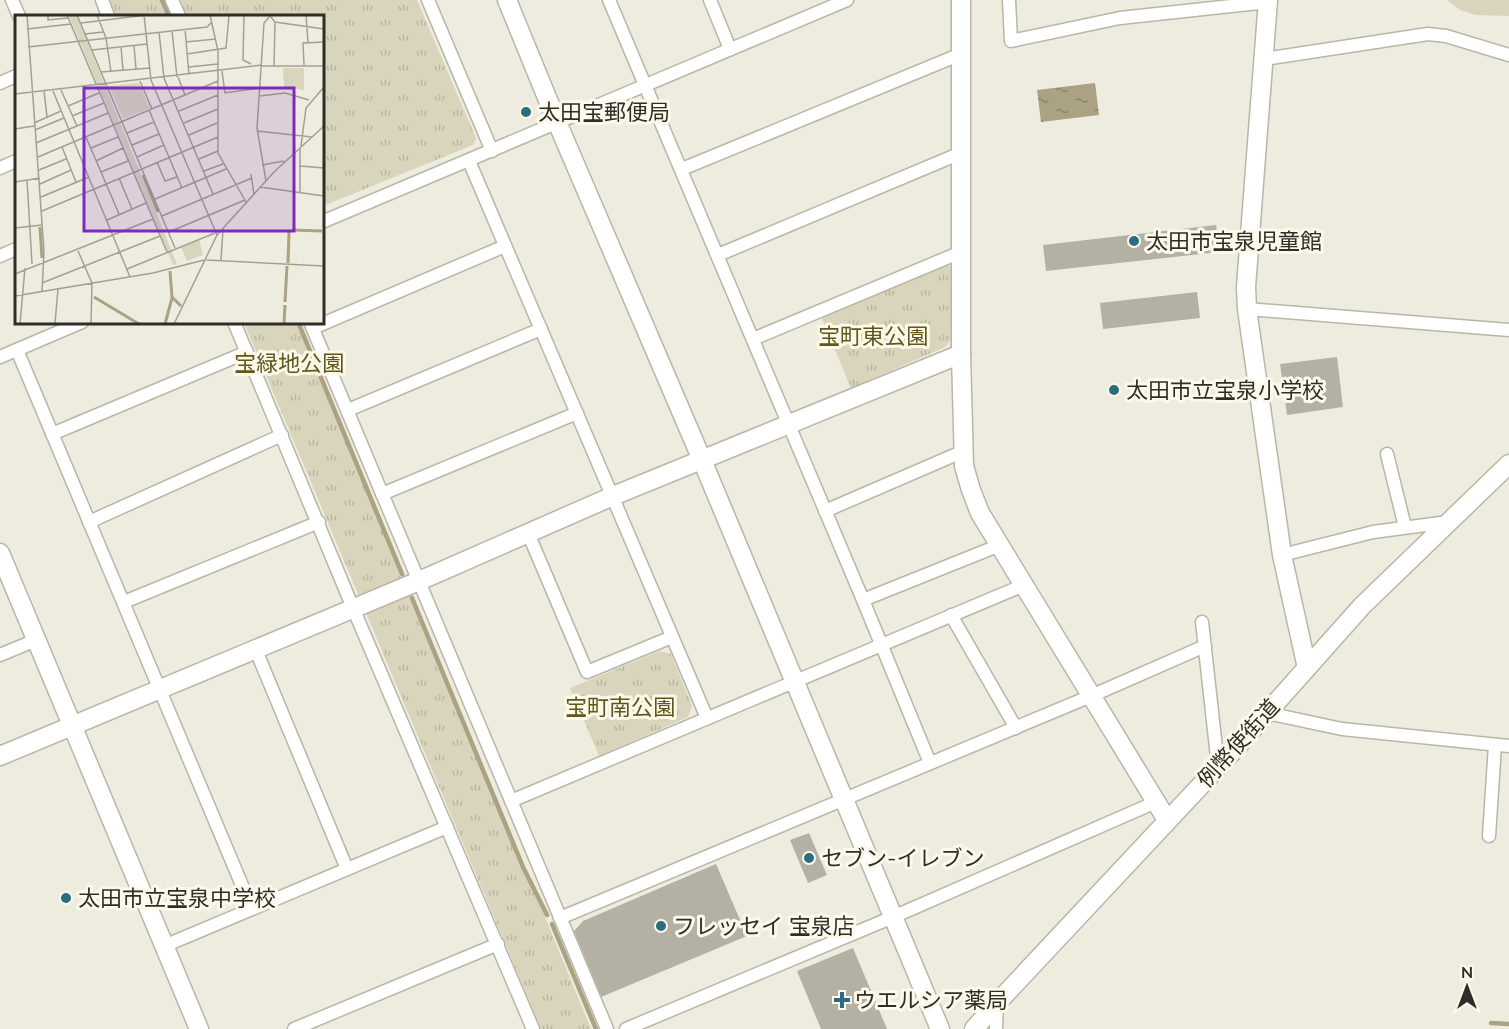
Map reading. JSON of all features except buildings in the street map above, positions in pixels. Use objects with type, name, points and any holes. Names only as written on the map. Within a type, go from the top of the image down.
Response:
[{"type":"street","points":[[12,0],[19,15]]},
{"type":"street","points":[[102,0],[108,15]]},
{"type":"street","points":[[172,0],[179,15]]},
{"type":"street","points":[[428,0],[492,151]]},
{"type":"street","points":[[507,0],[940,1029]]},
{"type":"street","points":[[609,0],[930,763]]},
{"type":"street","points":[[710,0],[730,49]]},
{"type":"street","points":[[324,221],[847,0]]},
{"type":"street","points":[[961,0],[961,354],[964,466],[970,490],[980,513],[1167,820]]},
{"type":"street","points":[[1009,0],[1011,41],[1120,18],[1268,1],[1246,287],[1247,309],[1282,555],[1306,668]]},
{"type":"street","points":[[1264,59],[1428,34],[1446,36],[1509,55]]},
{"type":"street","points":[[682,169],[961,54]]},
{"type":"street","points":[[0,83],[15,76]]},
{"type":"street","points":[[718,255],[961,153]]},
{"type":"street","points":[[0,168],[15,161]]},
{"type":"street","points":[[469,161],[707,718]]},
{"type":"street","points":[[324,320],[506,246]]},
{"type":"street","points":[[0,256],[15,249]]},
{"type":"street","points":[[753,339],[961,252]]},
{"type":"street","points":[[1247,309],[1509,330]]},
{"type":"street","points":[[0,357],[77,324]]},
{"type":"street","points":[[235,324],[353,608],[533,1029]]},
{"type":"street","points":[[311,325],[607,1029]]},
{"type":"street","points":[[348,410],[541,329]]},
{"type":"street","points":[[17,350],[252,909]]},
{"type":"street","points":[[52,434],[247,352]]},
{"type":"street","points":[[0,756],[419,581],[613,496],[961,354]]},
{"type":"street","points":[[382,494],[577,413]]},
{"type":"street","points":[[89,522],[282,435]]},
{"type":"street","points":[[825,511],[964,451]]},
{"type":"street","points":[[1387,454],[1406,527]]},
{"type":"street","name":"例幣使街道","points":[[975,1029],[1362,606],[1509,464]]},
{"type":"street","points":[[124,602],[319,522]]},
{"type":"street","points":[[1282,555],[1373,532],[1449,522]]},
{"type":"street","points":[[528,533],[587,672],[672,637]]},
{"type":"street","points":[[863,600],[1000,545]]},
{"type":"street","points":[[0,553],[199,1029]]},
{"type":"street","points":[[511,801],[1024,585]]},
{"type":"street","points":[[951,615],[1016,728]]},
{"type":"street","points":[[1202,622],[1218,766]]},
{"type":"street","points":[[0,655],[36,640]]},
{"type":"street","points":[[560,918],[1016,728],[1205,646]]},
{"type":"street","points":[[255,648],[347,869]]},
{"type":"street","points":[[1267,712],[1342,729],[1509,746]]},
{"type":"street","points":[[1489,836],[1495,745]]},
{"type":"street","points":[[626,1029],[893,917],[1156,802]]},
{"type":"street","points":[[164,946],[447,827]]},
{"type":"street","points":[[294,1029],[498,944]]},
{"type":"street","points":[[996,1029],[997,1003]]},
{"type":"green space","points":[[109,0],[166,0],[173,15],[116,15]]},
{"type":"green space","points":[[180,0],[417,0],[476,138],[473,145],[324,206],[324,15],[187,15]]},
{"type":"green space","points":[[1447,0],[1509,0],[1509,16],[1476,15],[1460,10]]},
{"type":"green space","name":"宝町東公園","points":[[945,264],[954,269],[954,336],[945,347],[851,388],[821,316]]},
{"type":"green space","name":"宝緑地公園","points":[[244,324],[301,324],[591,1029],[541,1029]]},
{"type":"green space","name":"宝町南公園","points":[[660,651],[671,654],[692,706],[688,717],[599,756],[570,688]]},
{"type":"water","points":[[1095,83],[1099,115],[1041,122],[1037,90]]},
{"type":"waterway","points":[[162,0],[169,15]]},
{"type":"waterway","points":[[299,324],[402,574]]},
{"type":"waterway","points":[[412,598],[523,867],[547,915]]},
{"type":"waterway","points":[[552,924],[596,1029]]},
{"type":"waterway","points":[[1491,1023],[1509,1024]]},
{"type":"place","name":"太田宝郵便局","points":[[526,112]]},
{"type":"place","name":"太田市宝泉児童館","points":[[1134,241]]},
{"type":"place","name":"太田市立宝泉小学校","points":[[1114,390]]},
{"type":"place","name":"セブン-イレブン","points":[[809,858]]},
{"type":"place","name":"太田市立宝泉中学校","points":[[66,898]]},
{"type":"place","name":"フレッセイ 宝泉店","points":[[661,926]]},
{"type":"place","name":"ウエルシア薬局","points":[[842,1000]]}]
